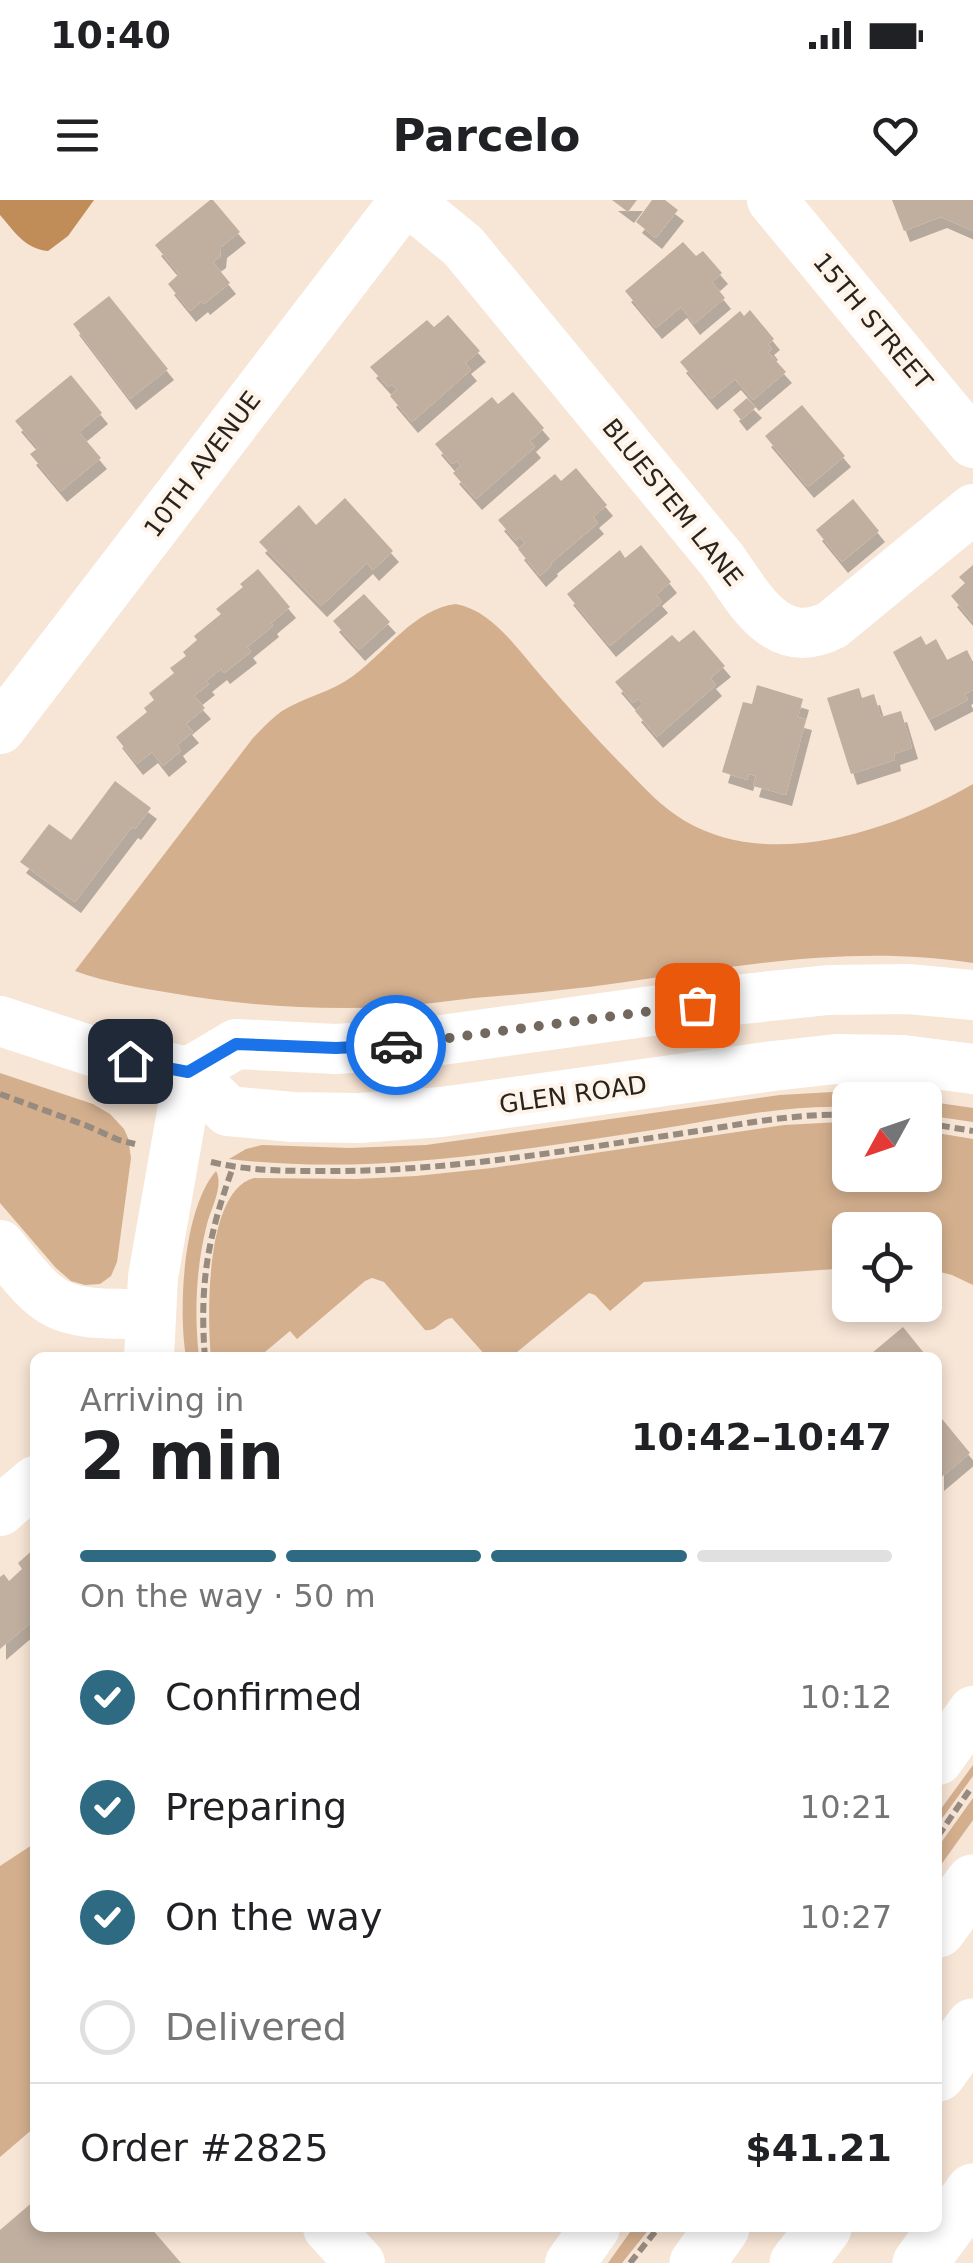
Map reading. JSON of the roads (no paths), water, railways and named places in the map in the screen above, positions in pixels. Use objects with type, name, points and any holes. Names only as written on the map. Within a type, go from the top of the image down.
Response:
[{"type":"highway","points":[[942,1925],[973,1882]]},
{"type":"highway","points":[[942,2069],[973,2026]]},
{"type":"highway","points":[[920,2263],[973,2191]]},
{"type":"highway","points":[[697,2263],[719,2232]]},
{"type":"highway","points":[[797,2263],[821,2232]]},
{"type":"street","name":"BLUESTEM LANE","points":[[406,200],[463,246],[722,560],[752,603],[774,625],[806,633],[832,626],[973,509]]},
{"type":"street","name":"10TH AVENUE","points":[[0,729],[406,200]]},
{"type":"street","name":"15TH STREET","points":[[772,200],[973,443]]},
{"type":"street","points":[[0,1021],[98,1054],[188,1072],[236,1044],[336,1048],[413,1044],[802,991],[908,989],[973,995]]},
{"type":"street","name":"GLEN ROAD","points":[[188,1072],[228,1111],[328,1119],[442,1112],[836,1059],[903,1060],[973,1069]]},
{"type":"street","points":[[0,1245],[40,1291],[61,1306],[150,1336],[158,1240],[188,1072]]},
{"type":"street","points":[[0,1511],[30,1485]]},
{"type":"street","points":[[942,1754],[973,1711]]},
{"type":"street","points":[[332,2232],[360,2263]]},
{"type":"street","points":[[570,2263],[591,2232]]}]
